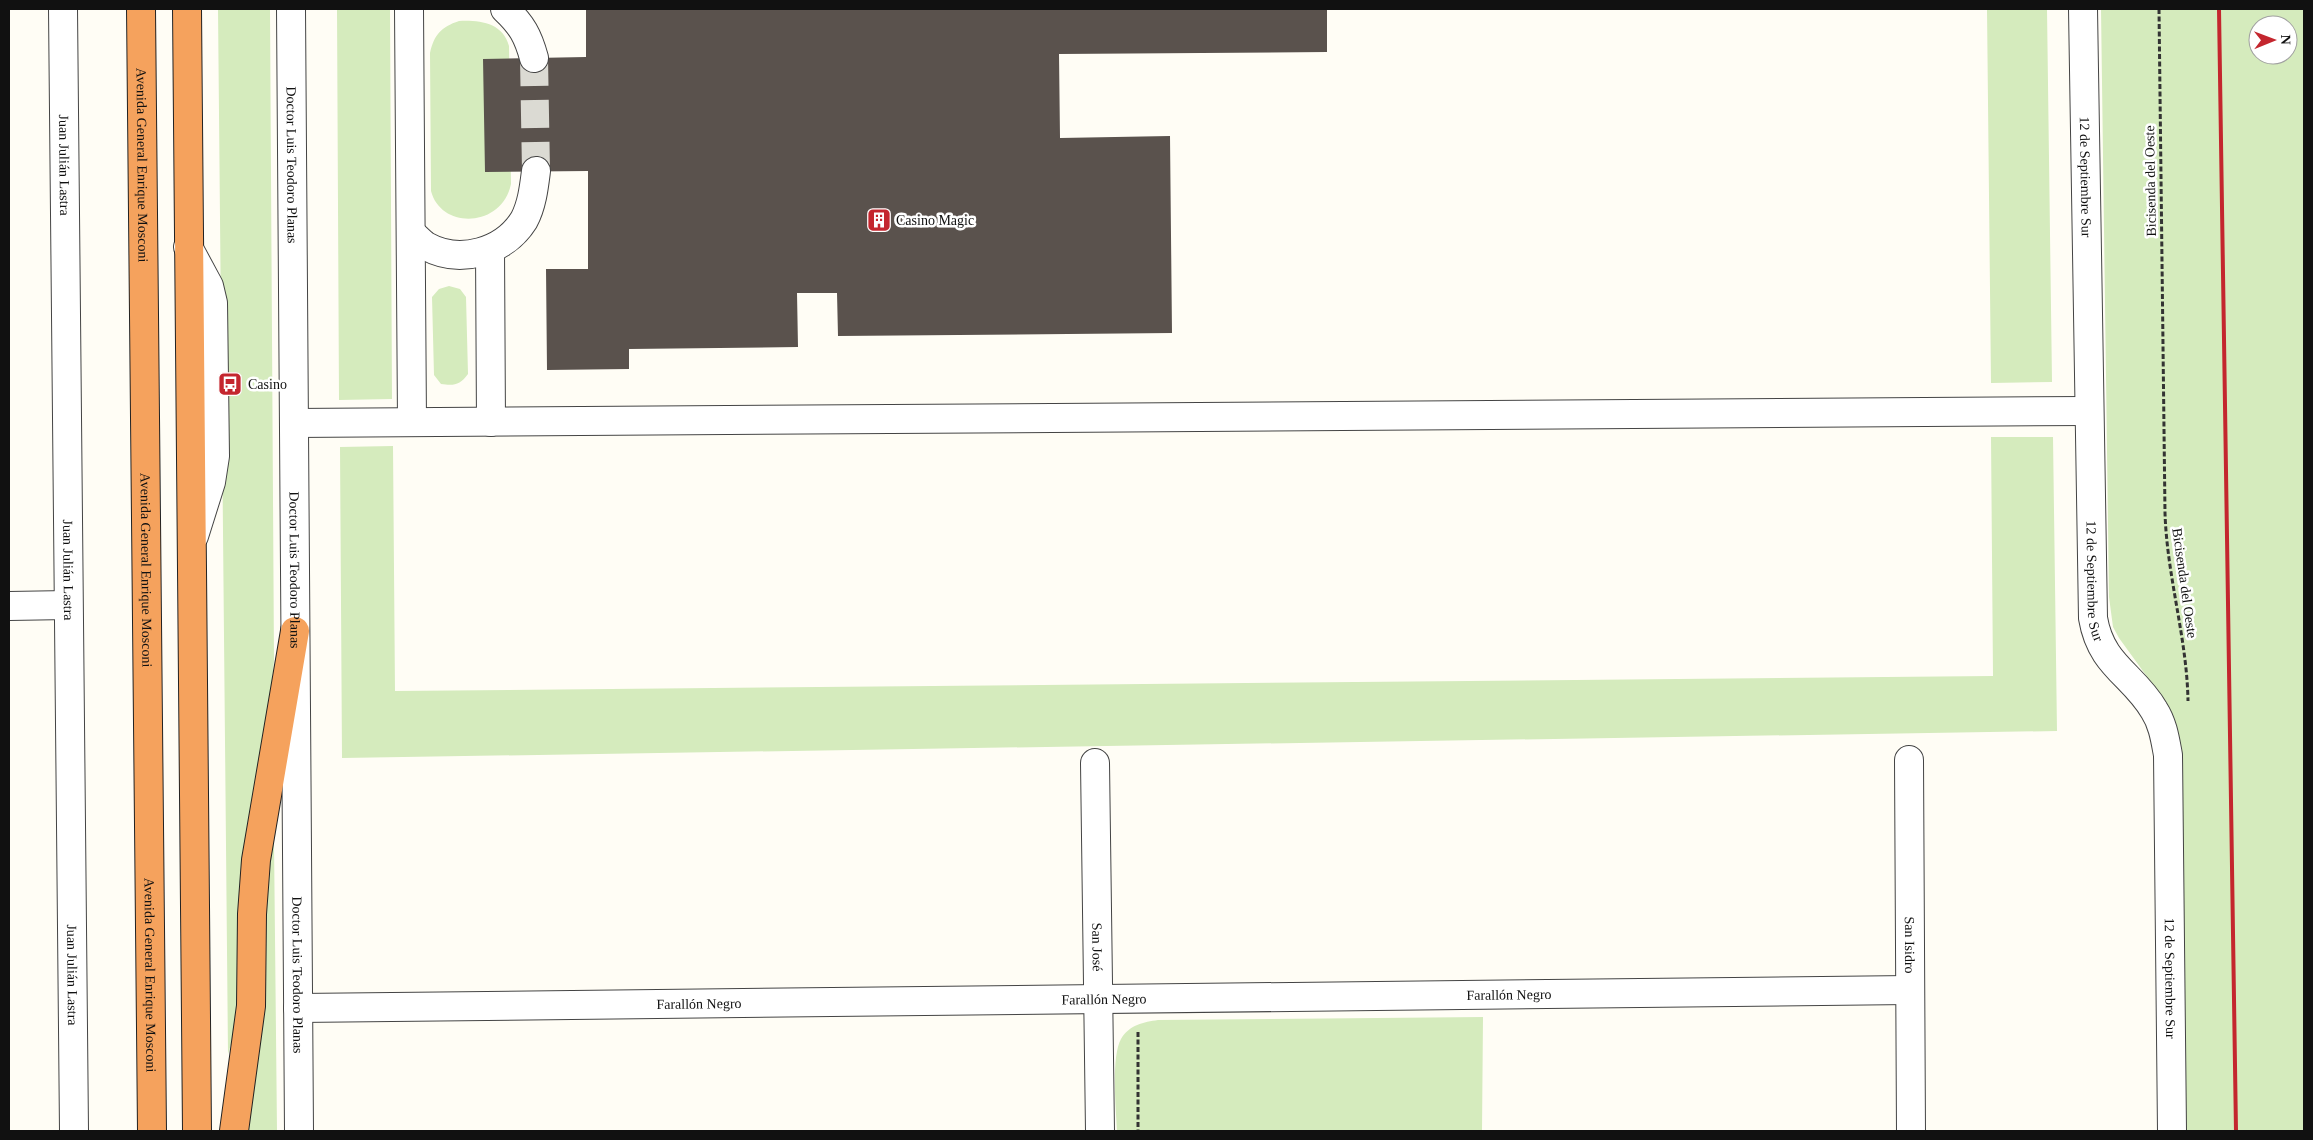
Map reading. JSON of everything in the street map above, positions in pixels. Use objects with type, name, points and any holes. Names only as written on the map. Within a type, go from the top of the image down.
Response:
[{"type":"highway","name":"Avenida General Enrique Mosconi","points":[[141,9],[152,1131]]},
{"type":"highway","points":[[187,9],[197,1131]]},
{"type":"highway","points":[[234,1131],[251,1006],[252,914],[256,860],[296,631]]},
{"type":"street","name":"Juan Julián Lastra","points":[[63,9],[74,1131]]},
{"type":"street","name":"Doctor Luis Teodoro Planas","points":[[291,9],[299,1131]]},
{"type":"street","points":[[505,9],[520,24],[530,43],[534,58]]},
{"type":"street","name":"12 de Septiembre Sur","points":[[2084,9],[2092,605],[2095,631],[2109,659],[2154,710],[2161,724],[2168,755],[2172,1131]]},
{"type":"street","points":[[412,11],[412,422]]},
{"type":"street","points":[[411,233],[426,246],[445,253],[468,255],[490,250],[510,238],[524,219],[532,196],[536,171]]},
{"type":"street","points":[[490,250],[491,422]]},
{"type":"street","points":[[294,424],[2088,411]]},
{"type":"street","points":[[9,606],[68,605]]},
{"type":"street","name":"San Isidro","points":[[1909,760],[1911,1131]]},
{"type":"street","name":"San José","points":[[1095,763],[1100,1131]]},
{"type":"street","name":"Farallón Negro","points":[[298,1008],[1910,990]]},
{"type":"path","name":"Bicisenda del Oeste","points":[[2159,9],[2165,513],[2168,560],[2182,638],[2188,710]]},
{"type":"path","points":[[1138,1024],[1138,1131]]},
{"type":"green space","points":[[218,9],[270,9],[274,661],[240,1006],[236,1029],[228,1054]]},
{"type":"green space","points":[[337,9],[390,9],[392,399],[339,400]]},
{"type":"green space","points":[[1987,9],[2047,9],[2052,382],[1991,383]]},
{"type":"green space","points":[[2101,9],[2304,9],[2304,1131],[2182,1131],[2161,696],[2113,627],[2109,597]]},
{"type":"green space","points":[[459,21],[475,21],[490,24],[502,32],[509,46],[511,184],[505,199],[496,209],[484,216],[471,219],[458,218],[446,213],[437,204],[431,191],[430,53],[439,33],[447,26]]},
{"type":"green space","points":[[449,286],[460,289],[466,297],[468,374],[459,383],[450,385],[441,384],[434,375],[432,297],[439,289]]},
{"type":"green space","points":[[1991,437],[2053,437],[2057,731],[342,758],[340,447],[393,446],[395,691],[1993,676]]},
{"type":"green space","points":[[274,841],[277,1131],[248,1131],[263,1016],[265,892],[269,858]]},
{"type":"green space","points":[[1483,1017],[1482,1131],[1117,1131],[1115,1070],[1118,1047],[1128,1030],[1142,1023],[1158,1020]]},
{"type":"building","name":"Casino Magic","points":[[586,9],[1327,9],[1327,52],[1059,54],[1060,138],[1170,136],[1172,333],[838,336],[837,293],[797,293],[798,347],[629,349],[629,369],[547,370],[546,269],[588,269],[588,171],[485,172],[483,59],[586,57]]},
{"type":"tunnel","points":[[534,58],[536,171]]},
{"type":"railway","points":[[2219,9],[2236,1131]]},
{"type":"place","name":"Casino Magic","points":[[879,220]]},
{"type":"place","name":"Casino","points":[[230,384]]}]
